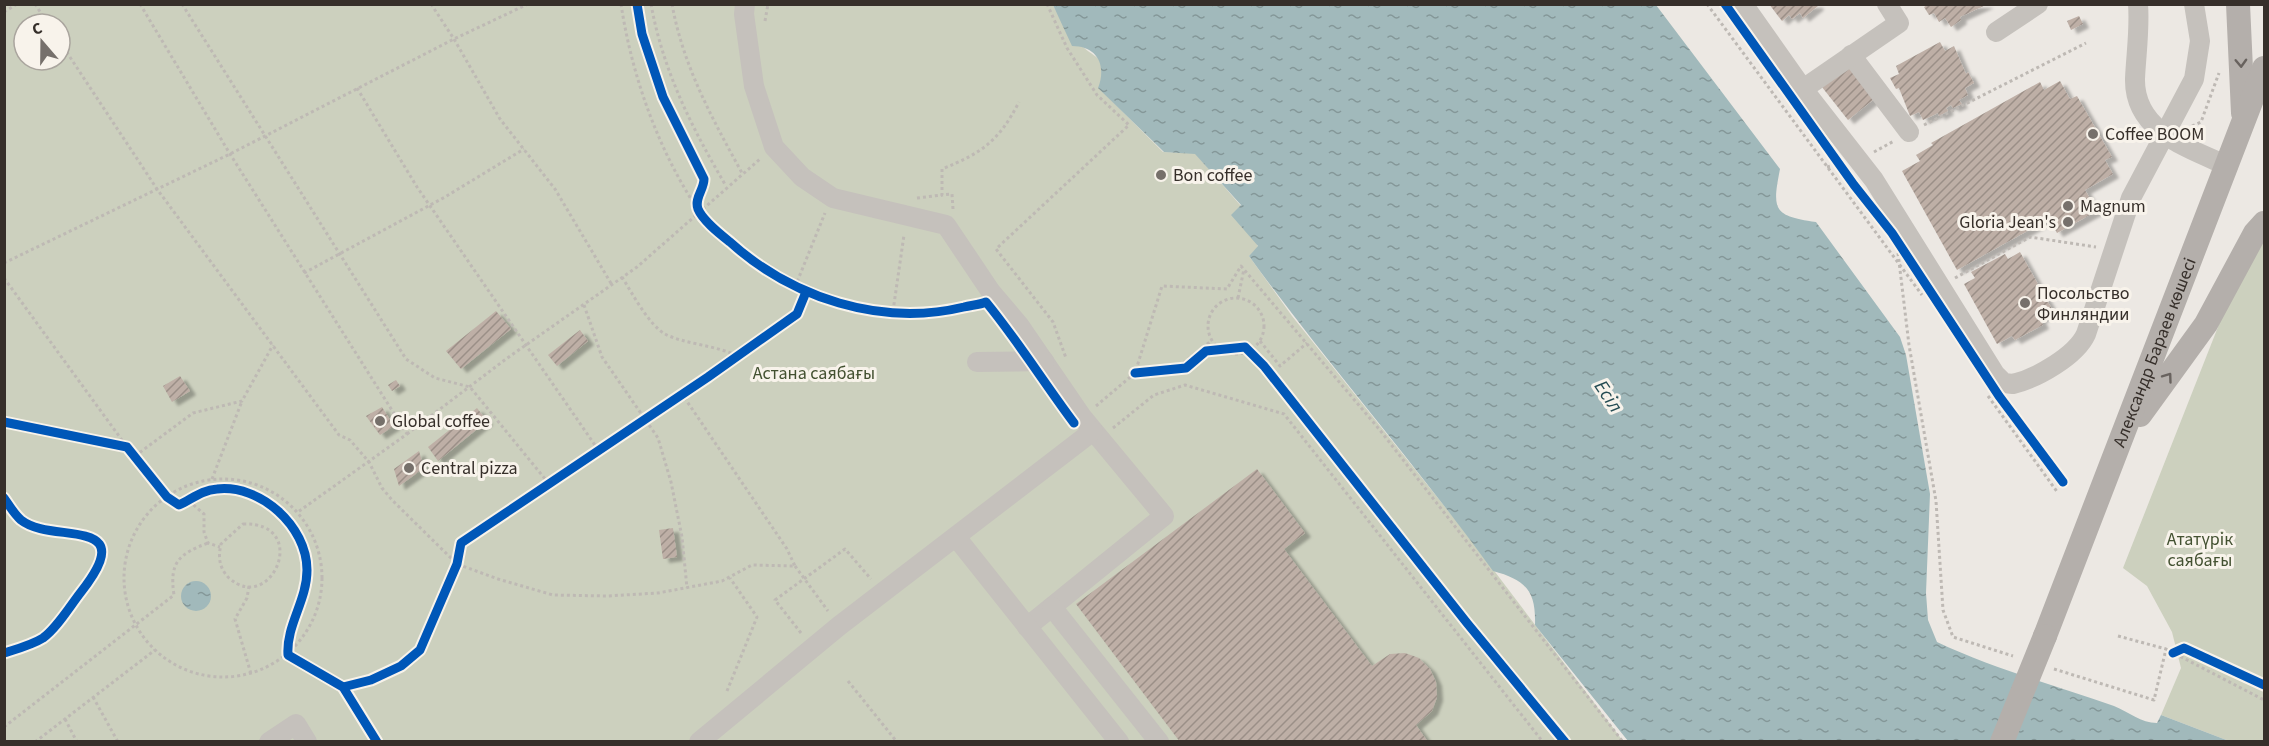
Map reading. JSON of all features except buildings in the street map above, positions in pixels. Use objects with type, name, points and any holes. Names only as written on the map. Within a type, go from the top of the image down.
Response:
[{"type":"main road","points":[[2238,4],[2244,125]]},
{"type":"main road","name":"Александр Бараев көшесі","points":[[2045,636],[2262,83],[2265,68]]},
{"type":"main road","points":[[2121,441],[2206,324],[2254,233],[2265,223]]},
{"type":"main road","points":[[2002,741],[2045,636]]},
{"type":"main road","points":[[2012,741],[2045,636]]},
{"type":"lane","points":[[746,4],[744,14],[754,86],[774,147],[802,177],[833,198],[946,225],[1091,429],[1164,516],[1027,627]]},
{"type":"lane","points":[[1743,4],[1803,89],[1846,166],[1880,190],[1995,374],[2004,382],[2013,384],[2023,381],[2068,356],[2082,343],[2131,198],[2194,79],[2200,41],[2194,4]]},
{"type":"lane","points":[[1803,89],[1899,22],[1887,4]]},
{"type":"lane","points":[[2138,4],[2135,83],[2142,113],[2164,134],[2228,166]]},
{"type":"lane","points":[[1996,32],[2026,8]]},
{"type":"lane","points":[[1851,55],[1909,132]]},
{"type":"lane","points":[[977,362],[1044,361]]},
{"type":"lane","points":[[699,741],[839,626],[956,537],[1091,429]]},
{"type":"lane","points":[[956,537],[1119,741]]},
{"type":"lane","points":[[1052,607],[1159,741]]},
{"type":"lane","points":[[269,741],[296,724],[307,741]]},
{"type":"path","points":[[4,12],[16,4]]},
{"type":"path","points":[[140,4],[230,154],[407,434]]},
{"type":"path","points":[[182,4],[406,359],[435,378],[470,387],[550,485]]},
{"type":"path","points":[[430,4],[454,39],[500,118],[555,189],[612,285]]},
{"type":"path","points":[[4,263],[230,154],[454,39],[528,4]]},
{"type":"path","points":[[621,4],[637,76],[651,118],[670,161],[702,214]]},
{"type":"path","points":[[651,4],[656,31],[676,92],[726,186]]},
{"type":"path","points":[[672,4],[678,40],[692,78],[742,173]]},
{"type":"path","points":[[763,29],[768,4]]},
{"type":"path","points":[[992,253],[1129,125],[1098,95],[1067,48],[1047,4]]},
{"type":"path","points":[[1707,4],[1898,263],[1929,298]]},
{"type":"path","points":[[1827,167],[1846,166],[2086,43]]},
{"type":"path","points":[[72,60],[157,189],[339,435],[350,440],[369,462],[382,488],[392,500],[457,564],[553,595],[617,595],[687,588],[729,578],[752,565],[795,566]]},
{"type":"path","points":[[357,88],[417,187],[599,451]]},
{"type":"path","points":[[942,195],[942,169],[972,157],[992,142],[1006,126],[1018,102]]},
{"type":"path","points":[[304,273],[445,197],[524,149]]},
{"type":"path","points":[[298,512],[407,434],[526,344],[612,285],[702,214],[726,186],[765,155]]},
{"type":"path","points":[[1846,166],[1866,201]]},
{"type":"path","points":[[906,197],[952,194],[953,213]]},
{"type":"path","points":[[699,195],[697,201],[702,214]]},
{"type":"path","points":[[795,287],[826,208]]},
{"type":"path","points":[[893,311],[905,227]]},
{"type":"path","points":[[1953,279],[2030,237],[2091,246],[2111,253]]},
{"type":"path","points":[[1897,241],[1929,298]]},
{"type":"path","points":[[996,249],[1053,322],[1069,366]]},
{"type":"path","points":[[1898,263],[1936,501],[1943,610],[1953,637],[2020,658]]},
{"type":"path","points":[[1091,429],[1098,404],[1135,370],[1161,286],[1227,289],[1241,266],[1379,429],[1623,741]]},
{"type":"path","points":[[1238,298],[1244,269]]},
{"type":"path","points":[[622,277],[640,307],[664,334],[722,348],[738,356]]},
{"type":"path","points":[[4,278],[127,447],[142,464]]},
{"type":"path","points":[[783,280],[806,292]]},
{"type":"path","points":[[1135,370],[1186,368],[1206,351],[1219,349],[1245,347],[1253,355],[1264,333],[1261,314],[1247,300],[1238,298],[1221,303],[1210,315],[1208,333],[1211,341],[1219,349]]},
{"type":"path","points":[[584,305],[602,357],[658,438],[671,482],[682,537],[687,588]]},
{"type":"path","points":[[882,311],[903,312]]},
{"type":"path","points":[[1135,370],[1182,364],[1211,341]]},
{"type":"path","points":[[1260,341],[1280,366],[1307,342]]},
{"type":"path","points":[[213,479],[242,401],[273,345]]},
{"type":"path","points":[[1091,429],[1154,395],[1185,385],[1284,414],[1543,741]]},
{"type":"path","points":[[672,400],[691,388]]},
{"type":"path","points":[[1988,388],[2063,482]]},
{"type":"path","points":[[1988,388],[2058,493]]},
{"type":"path","points":[[682,394],[787,549],[795,566],[839,626]]},
{"type":"path","points":[[1092,396],[1098,404]]},
{"type":"path","points":[[135,456],[193,413],[242,401]]},
{"type":"path","points":[[636,426],[654,413]]},
{"type":"path","points":[[116,445],[127,447]]},
{"type":"path","points":[[589,458],[608,445]]},
{"type":"path","points":[[234,477],[270,488],[298,512],[316,545],[321,585],[310,626],[288,655],[267,669],[227,678],[187,671],[155,651],[134,627],[125,596],[126,560],[140,530],[167,497],[198,481],[213,479],[234,477]]},
{"type":"path","points":[[540,491],[560,478]]},
{"type":"path","points":[[160,489],[179,505],[200,493],[222,489],[249,493],[257,498]]},
{"type":"path","points":[[189,501],[204,514],[204,532],[208,543]]},
{"type":"path","points":[[243,524],[263,527],[272,532],[281,550],[277,570],[262,583],[249,585],[232,580],[220,564],[220,547],[243,524]]},
{"type":"path","points":[[4,727],[174,595],[171,577],[174,566],[185,552],[208,543],[220,547]]},
{"type":"path","points":[[802,634],[775,600],[845,549],[874,583]]},
{"type":"path","points":[[453,575],[459,553]]},
{"type":"path","points":[[727,691],[757,617],[729,578]]},
{"type":"path","points":[[249,585],[247,598],[235,619],[250,674]]},
{"type":"path","points":[[2118,636],[2169,651],[2265,700]]},
{"type":"path","points":[[287,639],[288,655],[297,662]]},
{"type":"path","points":[[2169,651],[2184,648],[2214,662]]},
{"type":"path","points":[[35,741],[155,651]]},
{"type":"path","points":[[2053,669],[2154,700],[2169,651]]},
{"type":"path","points":[[848,681],[897,741]]},
{"type":"path","points":[[93,697],[118,741]]},
{"type":"path","points":[[64,719],[77,741]]},
{"type":"green space","name":"Астана саябағы","points":[[4,5],[1053,5],[1064,25],[1102,64],[1099,88],[1163,152],[1195,153],[1241,206],[1258,247],[1249,256],[1292,316],[1458,523],[1623,741],[5,741]]},
{"type":"green space","name":"Ататүрік саябағы","points":[[2264,233],[2264,741],[2229,741],[2161,715],[2181,668],[2172,632],[2147,586],[2123,568],[2242,266]]},
{"type":"water","name":"Есіл","points":[[1053,5],[1656,5],[1780,169],[1776,194],[1779,209],[1791,217],[1816,222],[1900,337],[1906,355],[1930,494],[1926,593],[1928,620],[1937,642],[2002,669],[2114,706],[2146,721],[2157,723],[2161,715],[2229,741],[1628,741],[1535,625],[1534,603],[1527,589],[1514,578],[1493,571],[1249,256],[1258,246],[1231,215],[1241,205],[1195,154],[1164,152],[1098,88],[1101,72],[1098,58],[1088,49],[1072,46]]},
{"type":"water","points":[[196,581],[207,585],[211,596],[207,607],[196,611],[185,607],[181,596],[185,585]]},
{"type":"cycle path","points":[[637,4],[642,34],[663,97],[704,179],[697,205],[712,227],[754,262],[781,279],[839,303],[870,310],[901,313],[933,312],[986,302],[1074,423]]},
{"type":"cycle path","points":[[1725,4],[1854,185],[1892,233],[1999,396],[2063,482]]},
{"type":"cycle path","points":[[343,687],[371,680],[401,666],[420,650],[457,564],[461,543],[708,377],[797,314],[806,292]]},
{"type":"cycle path","points":[[1135,373],[1186,368],[1206,351],[1245,347],[1264,366],[1467,623],[1565,742]]},
{"type":"cycle path","points":[[4,422],[127,447],[167,497],[179,505],[207,491],[233,489],[249,493],[278,511],[299,538],[305,554],[307,570],[304,592],[290,633],[288,655],[343,687],[377,742]]},
{"type":"cycle path","points":[[4,498],[21,520],[35,527],[86,536],[97,542],[102,551],[97,568],[53,629],[39,640],[4,653]]},
{"type":"cycle path","points":[[2173,653],[2184,648],[2264,685]]},
{"type":"place","name":"Coffee BOOM","points":[[2093,134]]},
{"type":"place","name":"Bon coffee","points":[[1161,175]]},
{"type":"place","name":"Magnum","points":[[2068,206]]},
{"type":"place","name":"Gloria Jean's","points":[[2068,222]]},
{"type":"place","name":"Посольство Финляндии","points":[[2025,303]]},
{"type":"place","name":"Global coffee","points":[[380,421]]},
{"type":"place","name":"Central pizza","points":[[409,468]]}]
